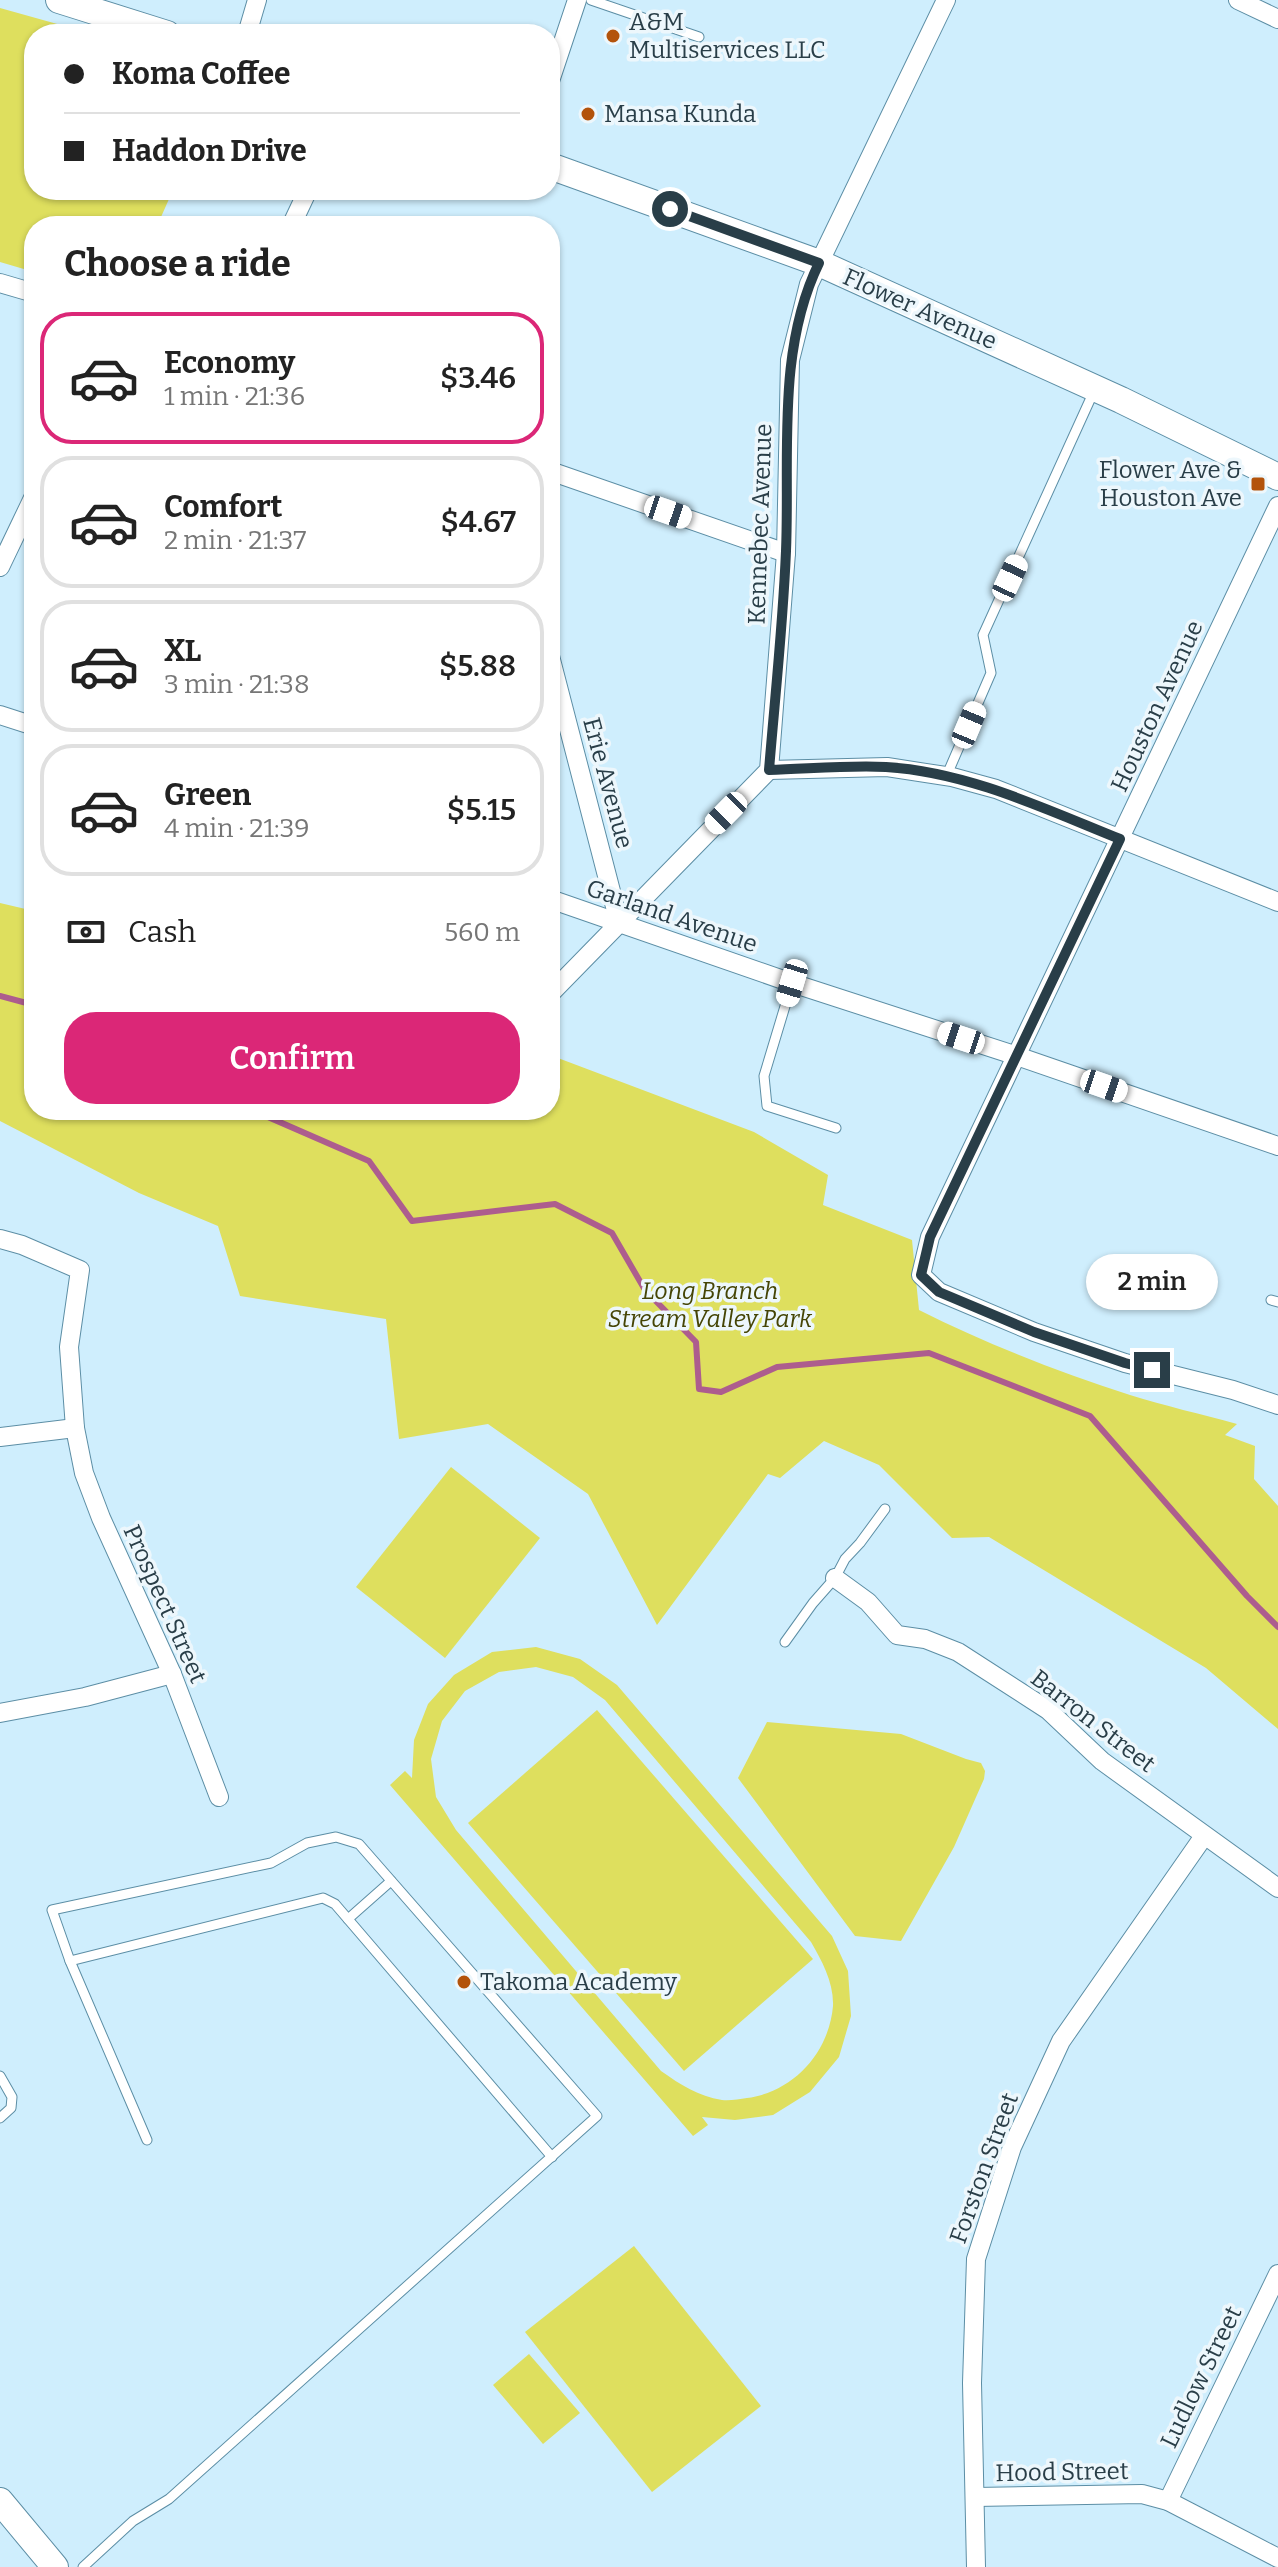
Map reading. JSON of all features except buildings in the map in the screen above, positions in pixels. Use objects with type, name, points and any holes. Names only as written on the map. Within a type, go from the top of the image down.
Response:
[{"type":"street","points":[[59,0],[135,24]]},
{"type":"street","points":[[250,24],[257,0]]},
{"type":"street","points":[[560,51],[577,0]]},
{"type":"street","name":"Kennebec Avenue","points":[[769,770],[786,553],[790,360],[809,284],[946,0]]},
{"type":"street","points":[[1238,0],[1278,19]]},
{"type":"street","name":"Flower Avenue","points":[[560,170],[819,263],[1095,388],[1278,477]]},
{"type":"street","points":[[0,283],[24,290]]},
{"type":"street","points":[[560,474],[786,553]]},
{"type":"street","name":"Houston Avenue","points":[[1278,506],[930,1237],[921,1275],[939,1292],[1034,1332],[1125,1363],[1233,1390],[1278,1405]]},
{"type":"street","points":[[0,567],[24,520]]},
{"type":"street","name":"Erie Avenue","points":[[560,695],[619,922]]},
{"type":"street","points":[[0,715],[24,723]]},
{"type":"street","points":[[560,984],[769,770],[887,767],[996,789],[1278,902]]},
{"type":"street","name":"Garland Avenue","points":[[560,902],[1278,1146]]},
{"type":"street","name":"Prospect Street","points":[[0,1239],[80,1270],[69,1347],[75,1428],[84,1473],[101,1518],[172,1674],[219,1797]]},
{"type":"street","points":[[0,1437],[75,1428]]},
{"type":"street","name":"Barron Street","points":[[835,1578],[868,1602],[897,1635],[925,1639],[958,1652],[1048,1710],[1102,1761],[1278,1888]]},
{"type":"street","points":[[0,1713],[85,1697],[172,1674]]},
{"type":"street","name":"Forston Street","points":[[976,2567],[972,2383],[976,2259],[1012,2147],[1061,2041],[1204,1836]]},
{"type":"street","name":"Ludlow Street","points":[[1168,2501],[1278,2274]]},
{"type":"street","name":"Hood Street","points":[[975,2497],[1142,2494],[1168,2501],[1278,2558]]},
{"type":"street","points":[[0,2501],[55,2567]]},
{"type":"lane","points":[[591,0],[699,37]]},
{"type":"lane","points":[[946,777],[991,673],[983,635],[1095,388]]},
{"type":"lane","points":[[792,983],[764,1076],[767,1106],[836,1128]]},
{"type":"lane","points":[[785,1642],[885,1509]]},
{"type":"lane","points":[[83,2567],[133,2521],[169,2499],[597,2116],[359,1844],[336,1837],[307,1843],[271,1863],[52,1910],[70,1961],[147,2140]]},
{"type":"lane","points":[[348,1919],[391,1881]]},
{"type":"lane","points":[[70,1961],[323,1898],[335,1904],[552,2157]]},
{"type":"lane","points":[[0,2076],[12,2097],[11,2108],[0,2118]]},
{"type":"green space","points":[[0,8],[57,24],[24,24],[24,200],[169,200],[161,216],[24,216],[24,269],[0,262]]},
{"type":"green space","name":"Long Branch Stream Valley Park","points":[[0,903],[24,909],[24,1120],[560,1120],[560,1059],[754,1132],[828,1175],[823,1205],[912,1240],[919,1310],[997,1346],[1076,1377],[1237,1424],[1225,1435],[1255,1446],[1254,1479],[1278,1506],[1278,1729],[1206,1668],[989,1537],[952,1538],[879,1465],[824,1441],[780,1478],[768,1474],[657,1625],[588,1494],[488,1424],[399,1439],[386,1319],[240,1296],[218,1226],[139,1193],[0,1121]]},
{"type":"green space","points":[[451,1467],[540,1538],[445,1658],[356,1587]]},
{"type":"green space","points":[[536,1647],[580,1659],[617,1685],[832,1936],[848,1971],[851,2016],[839,2057],[810,2092],[773,2115],[735,2120],[702,2117],[708,2125],[693,2136],[390,1785],[405,1771],[412,1778],[414,1740],[428,1704],[454,1675],[492,1652]],"holes":[[[536,1667],[573,1677],[605,1700],[811,1942],[819,1957],[832,1989],[830,2023],[816,2054],[806,2067],[779,2088],[747,2098],[722,2100],[690,2089],[661,2071],[456,1830],[436,1797],[431,1759],[442,1721],[465,1691],[499,1672]]]},
{"type":"green space","points":[[597,1710],[813,1959],[684,2071],[468,1823]]},
{"type":"green space","points":[[767,1722],[901,1734],[981,1763],[985,1771],[984,1779],[954,1847],[901,1941],[855,1936],[738,1778]]},
{"type":"green space","points":[[634,2246],[761,2406],[652,2492],[525,2332]]},
{"type":"green space","points":[[529,2354],[580,2413],[543,2444],[493,2385]]},
{"type":"waterway","points":[[0,996],[24,1002]]},
{"type":"waterway","points":[[275,1120],[369,1161],[412,1221],[555,1204],[612,1233],[645,1290],[696,1342],[699,1389],[721,1392],[777,1367],[929,1353],[1090,1416],[1247,1596],[1278,1627]]},
{"type":"place","name":"A&M Multiservices LLC","points":[[613,36]]},
{"type":"place","name":"Mansa Kunda","points":[[588,114]]},
{"type":"place","name":"Flower Ave & Houston Ave","points":[[1258,484]]},
{"type":"place","name":"Takoma Academy","points":[[464,1982]]},
{"type":"route","points":[[670,209],[819,263],[809,284],[790,360],[786,553],[769,770],[887,767],[952,777],[996,789],[1120,839],[930,1237],[921,1275],[939,1292],[1034,1332],[1152,1370]]}]
